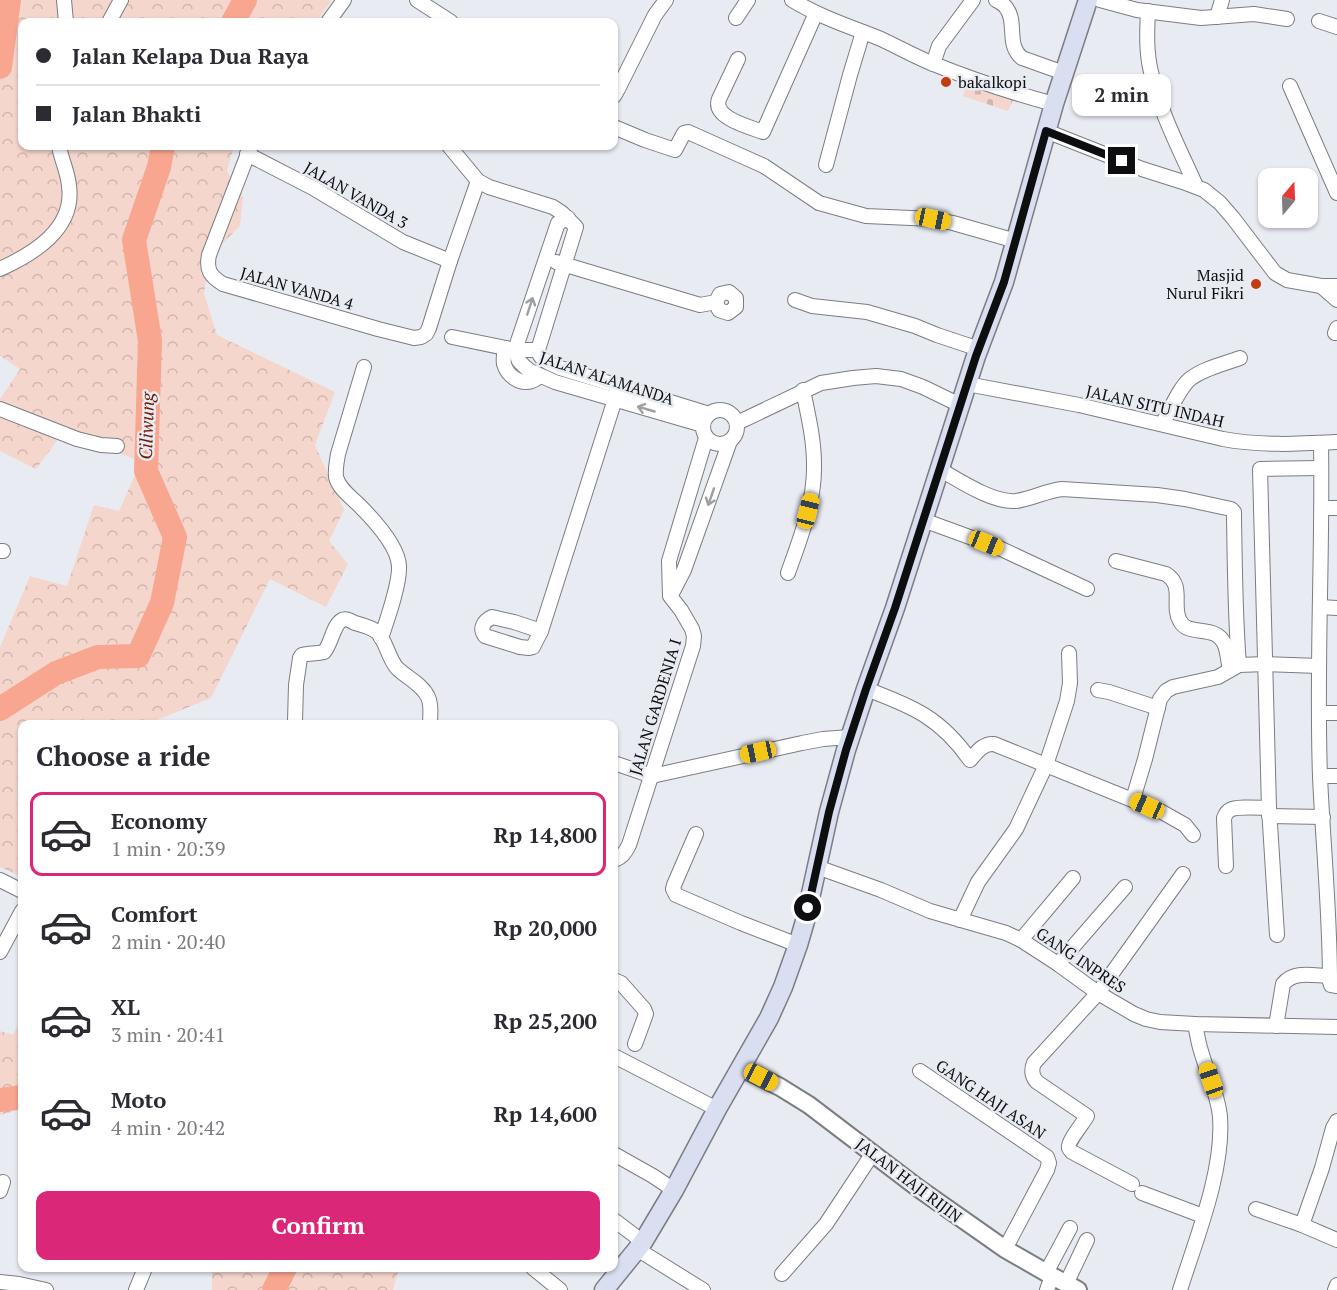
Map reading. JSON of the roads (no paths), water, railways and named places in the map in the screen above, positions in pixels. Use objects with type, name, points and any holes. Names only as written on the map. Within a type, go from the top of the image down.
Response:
[{"type":"main road","points":[[604,1290],[640,1246],[674,1190],[769,1018],[783,987],[798,945],[833,795],[850,737],[895,608],[967,384],[1004,282],[1054,104],[1088,0]]},
{"type":"street","points":[[64,0],[66,18]]},
{"type":"street","points":[[111,18],[121,0]]},
{"type":"street","points":[[331,18],[344,0]]},
{"type":"street","points":[[417,0],[445,18]]},
{"type":"street","points":[[618,89],[655,15],[666,0]]},
{"type":"street","points":[[736,18],[748,0]]},
{"type":"street","points":[[933,63],[939,46],[973,0]]},
{"type":"street","points":[[996,0],[1007,8],[1010,14],[1017,53],[1022,58],[1064,73]]},
{"type":"street","points":[[1100,0],[1137,10],[1201,18],[1254,14],[1287,19]]},
{"type":"street","points":[[1217,17],[1222,0]]},
{"type":"street","points":[[1254,14],[1257,0]]},
{"type":"street","points":[[801,2],[816,13],[933,63],[991,86],[1054,104]]},
{"type":"street","points":[[1148,11],[1148,56],[1151,73],[1159,100],[1196,186]]},
{"type":"street","points":[[738,58],[717,104],[718,108],[723,114],[737,122],[763,132],[816,13]]},
{"type":"street","points":[[1319,21],[1337,27]]},
{"type":"street","points":[[826,165],[863,32]]},
{"type":"street","points":[[1290,86],[1337,193]]},
{"type":"street","points":[[618,129],[675,150],[684,133],[688,132],[764,166],[819,203],[866,216],[933,219],[1016,241]]},
{"type":"street","points":[[1046,131],[1142,169],[1204,190],[1233,218],[1275,273],[1287,280],[1321,286],[1337,286]]},
{"type":"street","points":[[0,269],[30,254],[61,224],[67,212],[70,187],[60,150]]},
{"type":"street","name":"JALAN VANDA 4","points":[[249,150],[208,261],[210,273],[214,279],[223,284],[414,338],[421,337],[429,330],[478,181]]},
{"type":"street","name":"JALAN VANDA 3","points":[[249,150],[404,242],[450,261]]},
{"type":"street","points":[[452,150],[478,181],[489,187],[553,207],[568,218],[558,223],[510,349]]},
{"type":"street","name":"JALAN ALAMANDA","points":[[568,218],[576,227],[538,350],[539,355],[543,360],[560,368],[619,385],[706,425]]},
{"type":"street","points":[[546,258],[685,301],[703,305],[716,302]]},
{"type":"street","points":[[1321,286],[1337,300]]},
{"type":"street","points":[[795,300],[812,306],[867,312],[979,349]]},
{"type":"street","points":[[452,338],[510,349],[538,350]]},
{"type":"street","name":"JALAN ALAMANDA","points":[[510,349],[525,367],[555,382],[706,425]]},
{"type":"street","points":[[1162,424],[1190,379],[1204,371],[1240,358]]},
{"type":"street","points":[[364,367],[338,454],[336,477],[346,492],[382,531],[397,555],[398,579],[381,638]]},
{"type":"street","points":[[737,423],[821,383],[876,376],[901,379],[960,405]]},
{"type":"street","name":"JALAN SITU INDAH","points":[[967,384],[1079,405],[1241,442],[1279,445],[1337,442]]},
{"type":"street","points":[[541,631],[619,385]]},
{"type":"street","points":[[788,573],[808,511],[814,475],[811,430],[803,390]]},
{"type":"street","points":[[0,409],[77,439],[117,446]]},
{"type":"street","points":[[670,596],[669,561],[706,425],[715,410],[722,410],[734,417],[737,430],[730,441],[717,444],[711,442],[706,425]]},
{"type":"street","points":[[670,596],[684,570],[730,441]]},
{"type":"street","points":[[1276,1026],[1283,984],[1287,979],[1298,975],[1333,981],[1332,883],[1320,776],[1321,442]]},
{"type":"street","points":[[1277,935],[1269,812],[1260,469],[1321,468]]},
{"type":"street","points":[[937,477],[1008,501],[1062,489],[1157,495],[1231,509],[1234,519],[1236,628],[1234,668]]},
{"type":"street","points":[[1322,508],[1337,508]]},
{"type":"street","points":[[925,512],[1088,589]]},
{"type":"street","points":[[1116,561],[1171,577],[1177,591],[1180,622],[1188,628],[1217,634],[1225,645],[1234,668]]},
{"type":"street","name":"JALAN GARDENIA I","points":[[618,858],[626,852],[629,845],[691,653],[694,636],[688,620],[670,596]]},
{"type":"street","points":[[1320,608],[1337,608]]},
{"type":"street","points":[[295,720],[300,658],[302,655],[324,652],[337,625],[346,619],[378,633],[396,667],[420,687],[428,697],[430,720]]},
{"type":"street","points":[[960,920],[978,882],[1016,829],[1047,765],[1067,701],[1070,683],[1069,653]]},
{"type":"street","points":[[1133,799],[1160,699],[1166,692],[1173,687],[1218,677],[1234,668],[1266,664],[1319,666]]},
{"type":"street","points":[[866,689],[926,715],[962,747],[970,760],[983,746],[989,743],[994,744],[1133,799],[1176,819],[1193,835]]},
{"type":"street","points":[[1098,690],[1158,708]]},
{"type":"street","points":[[1319,713],[1337,713]]},
{"type":"street","points":[[618,764],[652,776],[802,743],[850,737]]},
{"type":"street","points":[[1320,776],[1337,776]]},
{"type":"street","points":[[1226,866],[1224,818],[1230,810],[1269,812],[1327,824]]},
{"type":"street","points":[[696,834],[674,885],[676,895],[798,945]]},
{"type":"street","name":"GANG INPRES","points":[[817,867],[930,911],[1005,933],[1021,940],[1098,993],[1146,1019],[1195,1024],[1337,1027]]},
{"type":"street","points":[[1184,874],[1098,993],[1034,1063],[1033,1075],[1037,1082],[1088,1116],[1069,1144],[1072,1152],[1137,1188],[1203,1216]]},
{"type":"street","points":[[1021,940],[1073,878]]},
{"type":"street","points":[[0,880],[18,889]]},
{"type":"street","points":[[1058,964],[1125,887]]},
{"type":"street","points":[[0,952],[18,918]]},
{"type":"street","points":[[618,982],[646,1014],[635,1044]]},
{"type":"street","points":[[1180,1290],[1212,1184],[1217,1159],[1220,1118],[1217,1100],[1200,1050],[1195,1024]]},
{"type":"street","points":[[618,1058],[717,1109]]},
{"type":"street","name":"JALAN HAJI RIJIN","points":[[742,1068],[809,1105],[918,1188],[1058,1283]]},
{"type":"street","name":"GANG HAJI ASAN","points":[[920,1071],[1047,1156],[1049,1163],[1047,1170],[1005,1249]]},
{"type":"street","points":[[1302,1225],[1337,1121]]},
{"type":"street","points":[[782,1274],[826,1224],[873,1153]]},
{"type":"street","points":[[618,1156],[674,1190]]},
{"type":"street","points":[[1256,1209],[1337,1240]]},
{"type":"street","points":[[618,1224],[640,1246],[703,1290]]},
{"type":"street","points":[[1058,1283],[1070,1228]]},
{"type":"street","points":[[1058,1283],[1087,1239]]},
{"type":"street","points":[[136,1290],[143,1272]]},
{"type":"street","points":[[538,1272],[560,1290]]},
{"type":"street","points":[[0,1282],[46,1290]]},
{"type":"street","points":[[1335,1290],[1337,1284]]},
{"type":"waterway","name":"Ciliwung","points":[[0,67],[9,0]]},
{"type":"waterway","name":"Ciliwung","points":[[235,18],[245,0]]},
{"type":"waterway","name":"Ciliwung","points":[[0,709],[56,673],[98,657],[138,656],[162,603],[175,537],[146,471],[150,341],[134,240],[159,167],[162,150]]},
{"type":"waterway","name":"Ciliwung","points":[[0,1100],[18,1098]]},
{"type":"waterway","name":"Ciliwung","points":[[274,1290],[283,1272]]},
{"type":"place","name":"bakalkopi","points":[[946,82]]},
{"type":"place","name":"Masjid Nurul Fikri","points":[[1256,284]]}]
